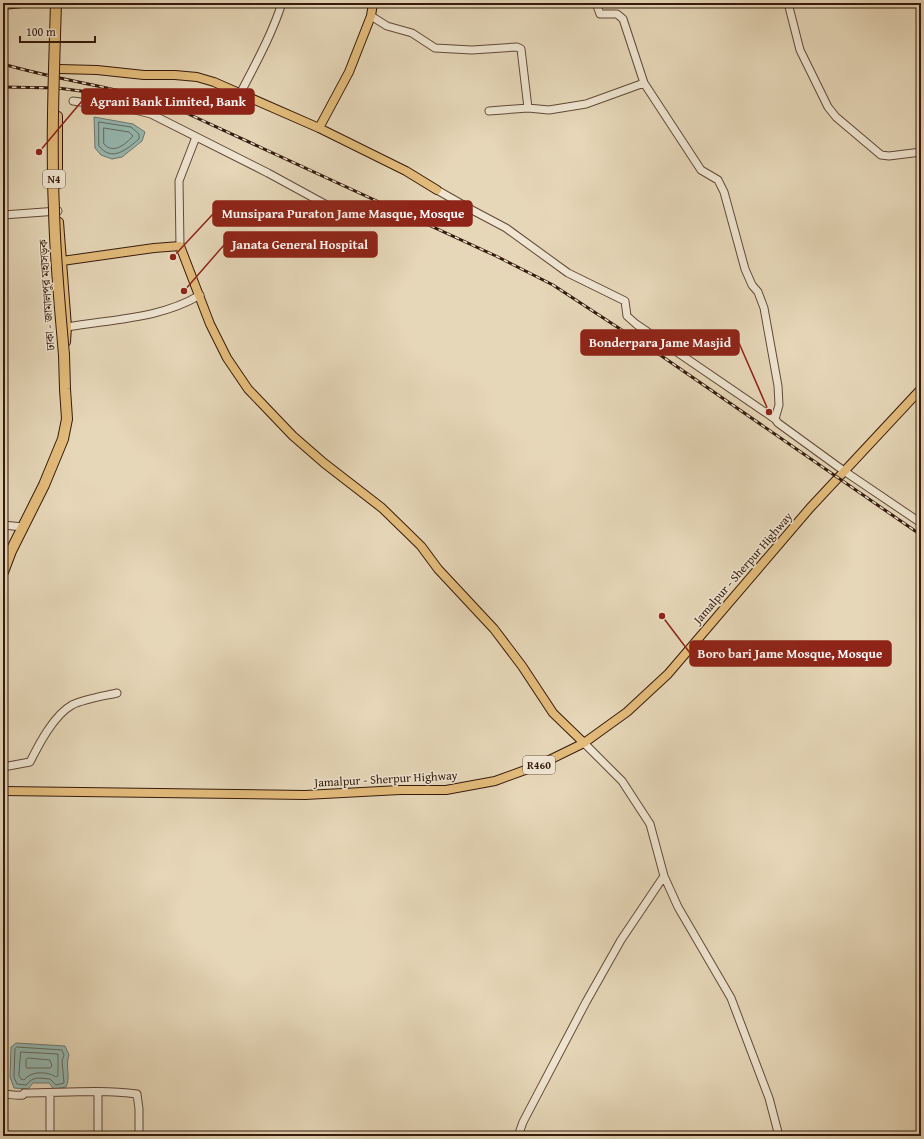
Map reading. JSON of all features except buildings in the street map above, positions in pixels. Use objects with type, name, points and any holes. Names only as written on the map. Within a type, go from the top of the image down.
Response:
[{"type":"highway","name":"ঢাকা - জামালপুর মহাসড়ক","points":[[3,572],[11,551],[44,485],[63,439],[67,419],[64,355],[56,263],[54,208],[56,3]]},
{"type":"main road","points":[[3,5],[22,3]]},
{"type":"main road","points":[[60,3],[58,211],[68,328],[64,355]]},
{"type":"main road","points":[[319,128],[349,72],[371,16],[373,3]]},
{"type":"main road","points":[[59,69],[97,70],[144,75],[197,77],[241,92],[319,128],[406,171],[437,190]]},
{"type":"main road","points":[[62,262],[154,248],[180,246],[210,324],[227,358],[248,388],[293,436],[324,463],[382,508],[422,546],[438,569],[494,628],[522,666],[553,713],[584,743]]},
{"type":"main road","name":"Jamalpur - Sherpur Highway","points":[[3,791],[305,795],[400,790],[446,790],[495,781],[539,765],[584,743],[627,712],[668,674],[810,508],[921,389]]},
{"type":"street","points":[[241,92],[277,18],[282,3]]},
{"type":"street","points":[[596,3],[600,14],[617,14],[623,19],[644,83],[700,170],[718,180],[724,192],[745,269],[752,285],[758,292],[764,308],[778,386],[779,405],[776,419]]},
{"type":"street","points":[[788,3],[800,50],[828,107],[836,117],[881,155],[889,156],[921,152]]},
{"type":"street","points":[[371,16],[387,26],[412,33],[435,48],[472,50],[517,47],[521,49],[528,108]]},
{"type":"street","points":[[489,111],[528,108],[549,110],[586,104],[644,83]]},
{"type":"street","points":[[73,101],[131,109],[151,114],[268,173],[334,209]]},
{"type":"street","points":[[180,246],[179,181],[196,137]]},
{"type":"street","points":[[437,190],[506,228],[568,273],[625,301],[628,316],[636,324],[776,419],[778,423],[844,471],[921,523]]},
{"type":"street","points":[[3,216],[58,211]]},
{"type":"street","points":[[68,328],[95,322],[141,317],[187,303],[200,296]]},
{"type":"street","points":[[3,525],[23,527]]},
{"type":"street","points":[[3,767],[30,762],[42,739],[48,733],[58,717],[72,706],[117,693]]},
{"type":"street","points":[[584,743],[622,781],[650,824],[664,876],[678,907],[730,998],[769,1098],[779,1136]]},
{"type":"street","points":[[518,1136],[523,1122],[594,988],[621,940],[664,876]]},
{"type":"street","points":[[3,1094],[16,1096],[23,1095],[24,1093],[124,1092],[137,1094],[139,1109],[139,1136]]},
{"type":"street","points":[[50,1093],[50,1136]]},
{"type":"street","points":[[98,1093],[98,1136]]},
{"type":"water","points":[[94,117],[133,124],[145,132],[142,141],[122,157],[112,159],[101,155],[95,148]]},
{"type":"water","points":[[16,1043],[65,1046],[69,1055],[68,1079],[66,1087],[54,1089],[49,1083],[33,1083],[28,1089],[14,1088],[10,1077],[11,1047]]},
{"type":"railway","points":[[3,64],[36,73],[138,95],[167,105],[496,256],[553,285],[663,357],[921,535]]},
{"type":"railway","points":[[3,87],[58,88],[126,97]]},
{"type":"place","name":"Agrani Bank Limited, Bank","points":[[39,152]]},
{"type":"place","name":"Munsipara Puraton Jame Masque, Mosque","points":[[173,257]]},
{"type":"place","name":"Janata General Hospital","points":[[184,291]]},
{"type":"place","name":"Bonderpara Jame Masjid","points":[[769,412]]},
{"type":"place","name":"Boro bari Jame Mosque, Mosque","points":[[662,616]]}]
